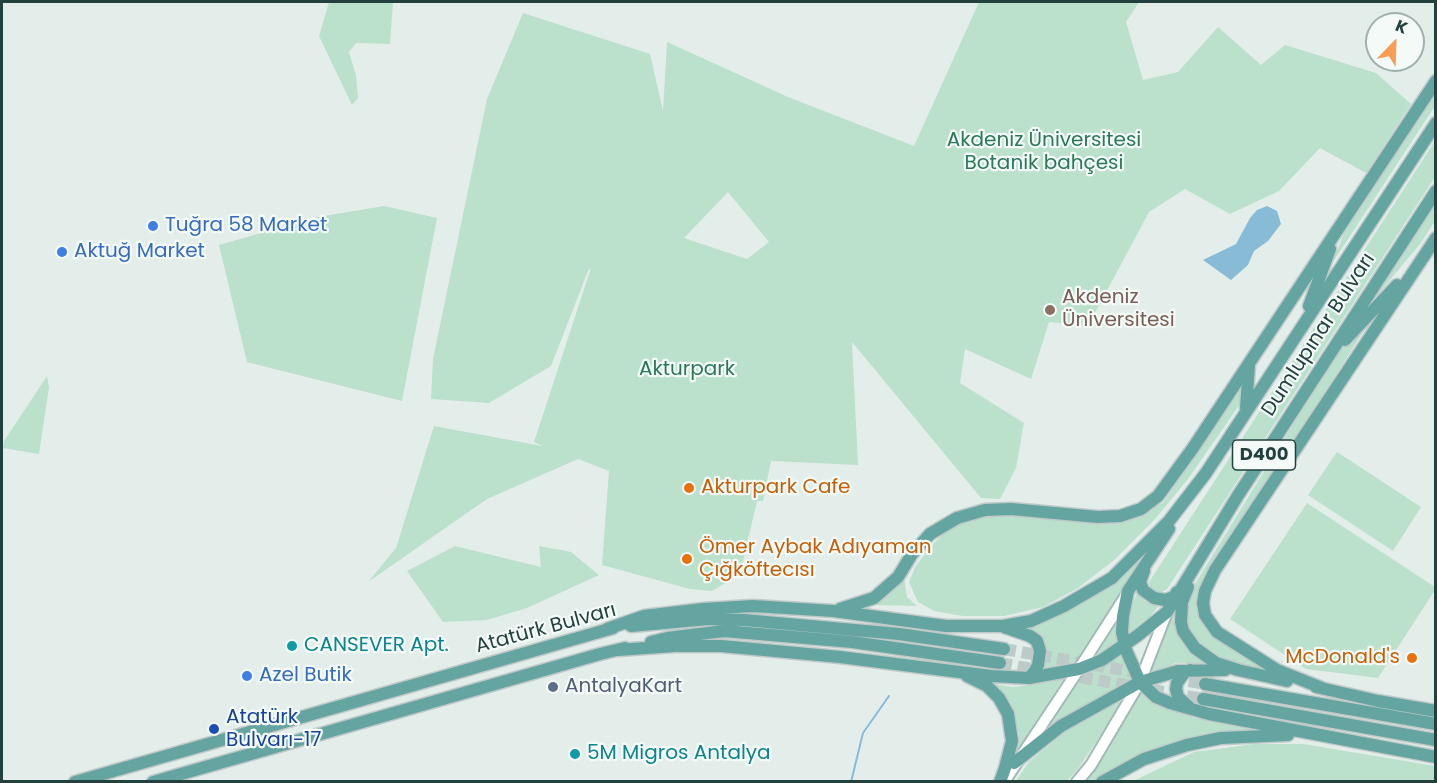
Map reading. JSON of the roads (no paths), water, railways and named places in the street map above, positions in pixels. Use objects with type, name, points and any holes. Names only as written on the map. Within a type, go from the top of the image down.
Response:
[{"type":"main road","points":[[833,611],[874,598],[898,577],[912,554],[930,534],[957,518],[985,510],[1011,509],[1098,517],[1120,516],[1140,509],[1158,496],[1249,364],[1436,81]]},
{"type":"main road","name":"Dumlupınar Bulvarı","points":[[1003,626],[1031,621],[1064,606],[1112,578],[1169,521],[1206,473],[1436,123]]},
{"type":"main road","name":"Dumlupınar Bulvarı","points":[[1077,782],[1091,765],[1140,681],[1167,612],[1180,588],[1436,191]]},
{"type":"main road","points":[[1301,327],[1338,228]]},
{"type":"main road","points":[[1322,688],[1277,670],[1216,632],[1205,615],[1203,603],[1205,591],[1215,570],[1436,238]]},
{"type":"main road","points":[[1324,363],[1421,260]]},
{"type":"main road","points":[[1246,410],[1249,364]]},
{"type":"main road","points":[[1002,782],[1079,669],[1206,473]]},
{"type":"main road","points":[[1206,547],[1182,602],[1181,614],[1183,631],[1203,656],[1238,670],[1378,701],[1436,711]]},
{"type":"main road","points":[[1146,564],[1140,582],[1143,590],[1154,598],[1165,600],[1174,597],[1180,588]]},
{"type":"main road","points":[[1128,591],[1123,616],[1124,645],[1140,681],[1156,697],[1193,710],[1436,757]]},
{"type":"main road","points":[[607,629],[644,616],[753,606],[833,611],[946,626],[1003,626],[1030,636],[1036,641],[1040,651],[1038,665],[1029,678]]},
{"type":"main road","points":[[618,650],[674,646],[721,646],[1029,678],[1079,669],[1102,660],[1167,612]]},
{"type":"main road","name":"Atatürk Bulvarı","points":[[75,782],[607,629],[708,619],[744,620],[899,634],[1005,649]]},
{"type":"main road","name":"Atatürk Bulvarı","points":[[153,782],[667,638],[724,631],[852,642],[1000,663]]},
{"type":"main road","points":[[1014,763],[1061,726],[1140,681],[1191,670],[1238,670]]},
{"type":"main road","points":[[1191,670],[1184,673],[1176,689],[1182,703],[1193,710]]},
{"type":"main road","points":[[955,671],[987,686],[999,698],[1008,714],[1012,741],[1002,782]]},
{"type":"main road","points":[[1205,684],[1436,724]]},
{"type":"main road","points":[[1203,699],[1436,740]]},
{"type":"main road","points":[[1102,782],[1144,759],[1187,745],[1221,738],[1316,735]]},
{"type":"water","points":[[1267,206],[1277,211],[1281,224],[1268,241],[1254,251],[1248,265],[1231,280],[1203,260],[1236,244],[1250,218],[1257,210]]},
{"type":"waterway","points":[[851,782],[863,733],[889,696]]},
{"type":"tunnel","points":[[1004,649],[1145,674]]},
{"type":"tunnel","points":[[1000,663],[1043,671]]},
{"type":"tunnel","points":[[1063,674],[1203,699]]},
{"type":"tunnel","points":[[1171,678],[1205,684]]},
{"type":"place","name":"Tuğra 58 Market","points":[[153,226]]},
{"type":"place","name":"Aktuğ Market","points":[[62,252]]},
{"type":"place","name":"Akdeniz Üniversitesi","points":[[1050,310]]},
{"type":"place","name":"Akturpark Cafe","points":[[689,488]]},
{"type":"place","name":"Ömer Aybak Adıyaman Çığköftecısı","points":[[687,559]]},
{"type":"place","name":"CANSEVER Apt.","points":[[292,646]]},
{"type":"place","name":"McDonald's","points":[[1412,658]]},
{"type":"place","name":"Azel Butik","points":[[247,676]]},
{"type":"place","name":"AntalyaKart","points":[[553,687]]},
{"type":"place","name":"Atatürk Bulvarı-17","points":[[214,729]]},
{"type":"place","name":"5M Migros Antalya","points":[[575,754]]},
{"type":"park label","name":"Akdeniz Üniversitesi Botanik bahçesi","points":[[1044,152]]},
{"type":"park label","name":"Akturpark","points":[[687,370]]}]
